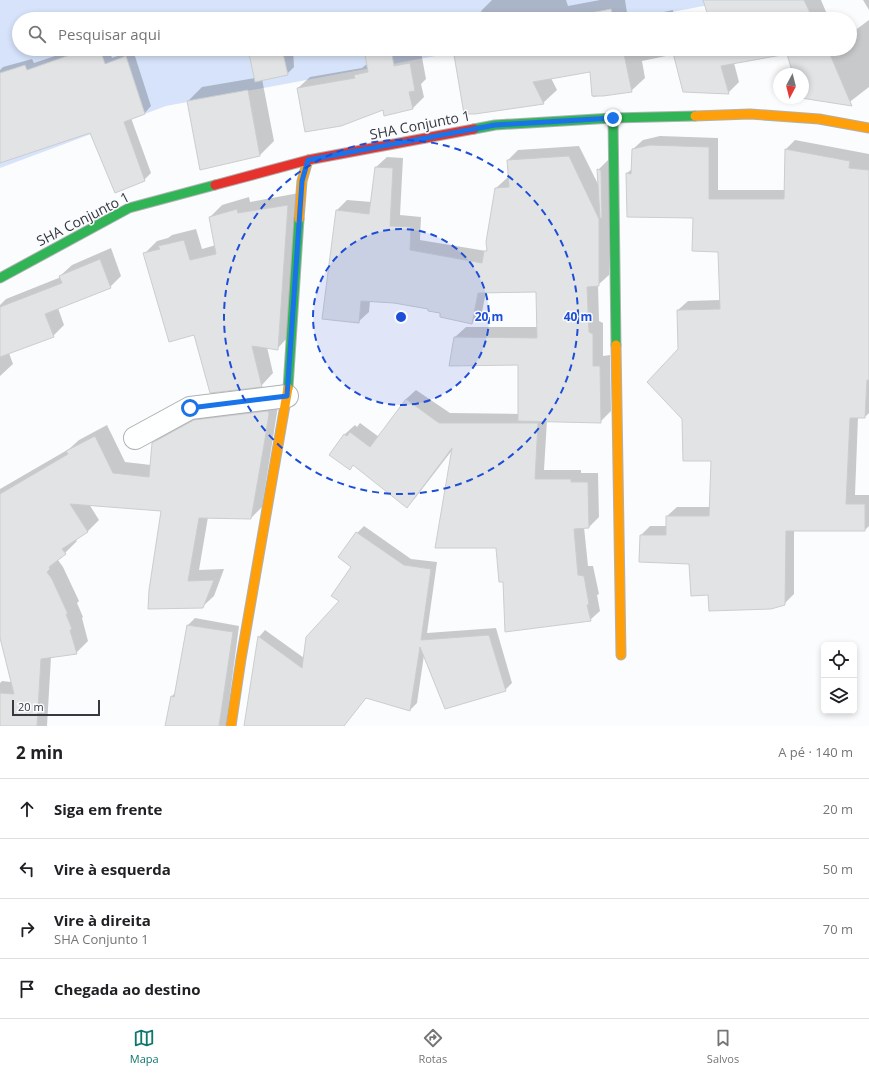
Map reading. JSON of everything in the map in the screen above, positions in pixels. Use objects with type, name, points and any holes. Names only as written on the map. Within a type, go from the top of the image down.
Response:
[{"type":"street","name":"SHA Conjunto 1","points":[[0,278],[129,208],[308,160],[495,125],[613,118],[750,114],[819,119],[869,128]]},
{"type":"street","points":[[613,118],[621,655]]},
{"type":"street","points":[[232,726],[242,651],[287,396],[302,181],[308,160]]},
{"type":"street","points":[[135,438],[190,408],[287,396]]},
{"type":"shaded area","points":[[0,0],[736,0],[672,12],[12,12],[12,56],[435,56],[166,106],[0,168]]},
{"type":"building","points":[[703,0],[804,0],[810,12],[707,12]]},
{"type":"building","points":[[611,9],[612,12],[596,12]]},
{"type":"building","points":[[67,56],[102,56],[105,64],[126,56],[145,114],[124,122],[145,181],[115,193],[90,133],[0,163],[0,73],[25,65],[27,70]]},
{"type":"building","points":[[249,56],[284,56],[288,75],[255,82]]},
{"type":"building","points":[[365,56],[392,56],[394,66],[410,63],[415,91],[409,92],[413,109],[384,116],[383,110],[341,126],[305,132],[297,88],[355,78],[354,75],[368,72]]},
{"type":"building","points":[[454,56],[624,56],[632,92],[592,96],[590,72],[533,82],[544,104],[475,114],[464,114]]},
{"type":"building","points":[[674,56],[776,56],[721,66],[729,94],[683,92]]},
{"type":"building","points":[[788,56],[831,56],[852,106],[809,99],[809,68],[791,68]]},
{"type":"building","points":[[248,90],[260,156],[200,170],[187,101]]},
{"type":"building","points":[[650,145],[709,147],[709,199],[784,199],[785,149],[850,161],[849,168],[869,170],[869,380],[867,380],[865,418],[850,418],[846,504],[865,504],[865,531],[786,531],[785,605],[771,609],[709,611],[708,595],[691,596],[689,564],[639,562],[640,535],[666,535],[666,516],[709,516],[711,461],[683,461],[682,419],[647,382],[678,349],[677,310],[720,309],[718,252],[692,251],[693,218],[627,217],[626,173],[631,174],[632,149]]},
{"type":"building","points":[[569,156],[599,219],[599,286],[587,287],[589,332],[593,334],[593,366],[600,366],[601,423],[518,421],[518,365],[449,366],[454,337],[537,338],[536,292],[478,293],[472,324],[440,317],[440,313],[428,311],[428,309],[394,303],[361,301],[359,323],[322,319],[336,210],[369,214],[375,167],[393,168],[390,226],[411,227],[410,250],[482,263],[484,251],[487,251],[486,242],[495,188],[509,187],[507,160]]},
{"type":"building","points":[[597,169],[601,170],[602,218],[600,218]]},
{"type":"building","points":[[288,205],[278,350],[252,346],[262,387],[210,393],[194,335],[169,342],[143,253],[160,249],[158,246],[184,240],[190,260],[216,254],[209,217],[237,209],[238,213]]},
{"type":"building","points":[[100,259],[111,288],[45,314],[54,337],[0,357],[0,307],[62,283],[59,276]]},
{"type":"building","points":[[406,399],[439,423],[538,423],[535,479],[571,479],[571,482],[588,482],[589,528],[574,529],[578,575],[584,576],[589,604],[587,605],[591,621],[505,632],[503,582],[499,582],[496,548],[435,548],[452,448],[407,508],[353,465],[350,470],[329,455],[344,434],[347,436],[350,432],[370,447]]},
{"type":"building","points":[[268,411],[269,414],[251,519],[199,518],[188,581],[214,580],[203,608],[148,609],[149,590],[161,511],[70,504],[88,532],[62,549],[66,554],[49,567],[50,569],[47,572],[52,579],[68,614],[66,614],[72,629],[70,630],[77,654],[41,659],[37,726],[0,726],[0,693],[14,694],[0,638],[0,494],[68,454],[66,451],[95,436],[113,473],[149,477],[152,443],[194,420]]},
{"type":"building","points":[[356,532],[404,565],[431,569],[421,640],[489,635],[506,691],[445,709],[420,647],[410,711],[366,698],[344,726],[244,726],[258,636],[302,668],[306,637],[339,601],[331,596],[351,567],[338,557]]},
{"type":"building","points":[[187,625],[233,632],[219,726],[165,726],[171,696],[174,697]]},
{"type":"traffic: fast","points":[[474,129],[495,125],[613,118],[695,116]]},
{"type":"traffic: fast","points":[[613,118],[616,345]]},
{"type":"traffic: fast","points":[[0,278],[129,208],[215,185]]},
{"type":"traffic: fast","points":[[288,388],[299,219]]},
{"type":"traffic: slow","points":[[695,116],[750,114],[819,119],[869,128]]},
{"type":"traffic: slow","points":[[299,219],[302,181],[308,160]]},
{"type":"traffic: slow","points":[[616,345],[621,655]]},
{"type":"traffic: slow","points":[[231,726],[241,659],[288,388]]},
{"type":"traffic: jam","points":[[215,185],[308,160],[474,129]]},
{"type":"route","points":[[190,408],[287,396],[302,181],[308,160],[495,125],[613,118]]}]
